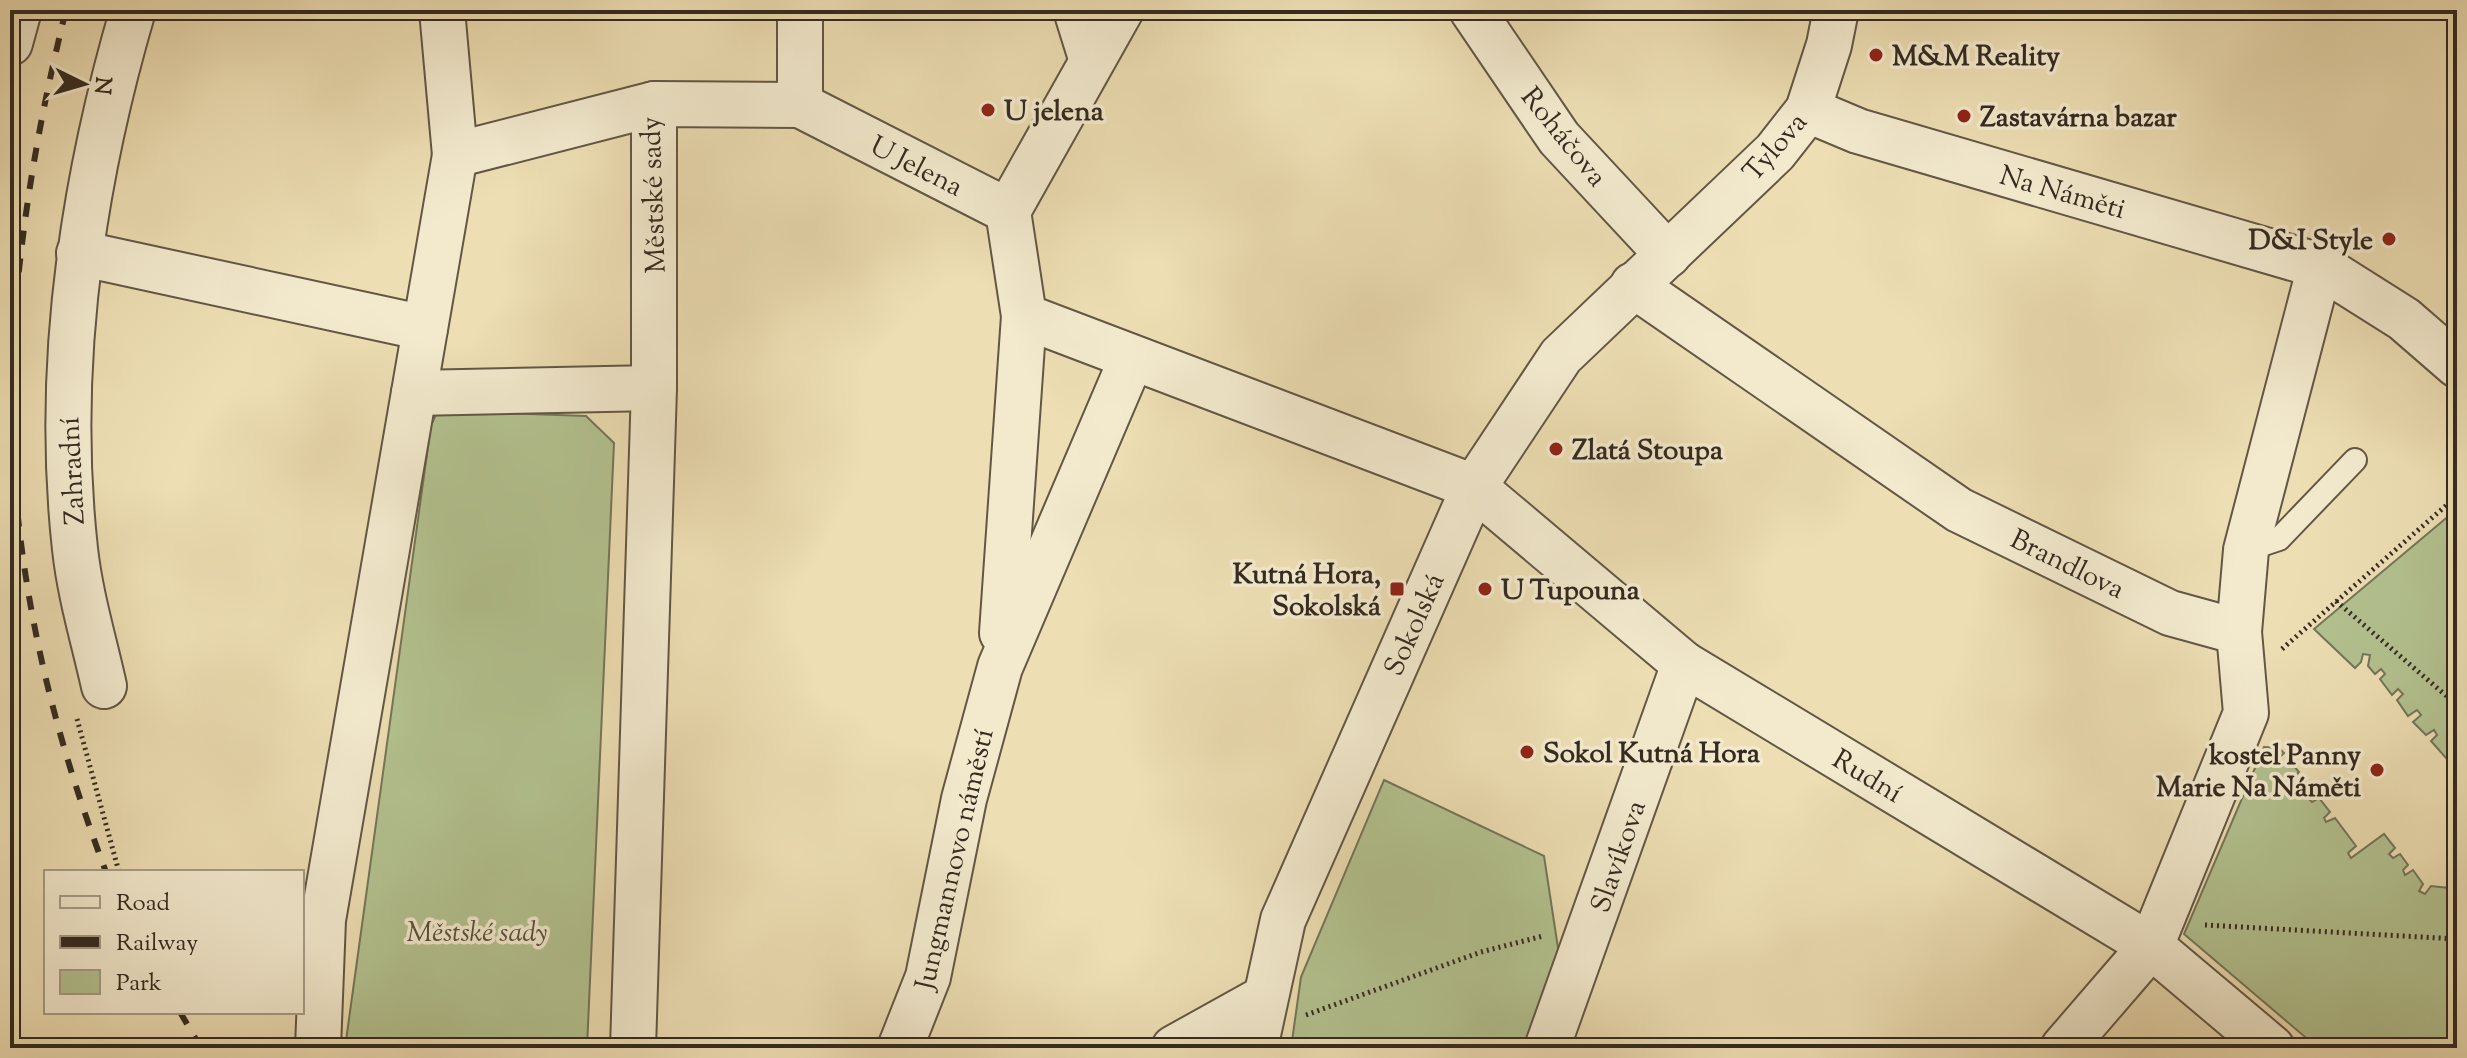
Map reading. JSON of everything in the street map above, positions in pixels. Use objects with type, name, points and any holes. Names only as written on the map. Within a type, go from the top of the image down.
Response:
[{"type":"street","points":[[10,43],[19,10]]},
{"type":"street","name":"Zahradní","points":[[91,698],[75,551],[67,410],[79,253],[107,99],[133,10]]},
{"type":"street","points":[[318,1048],[313,918],[414,393],[455,155],[442,10]]},
{"type":"street","points":[[800,10],[800,105]]},
{"type":"street","points":[[1076,10],[1091,58]]},
{"type":"street","points":[[1008,211],[1091,58],[1121,10]]},
{"type":"street","name":"Roháčova","points":[[1472,10],[1559,138],[1668,255]]},
{"type":"street","name":"Tylova","points":[[1668,255],[1775,152],[1808,110],[1836,10]]},
{"type":"street","name":"Městské sady","points":[[455,155],[654,104],[654,388],[633,1048]]},
{"type":"street","name":"U Jelena","points":[[654,104],[800,105],[1008,211]]},
{"type":"street","name":"Na Náměti","points":[[1808,110],[1858,131],[2320,266],[2404,319],[2457,365]]},
{"type":"street","name":"Jungmannovo náměstí","points":[[1000,667],[1024,316],[1008,211]]},
{"type":"street","points":[[79,253],[425,328]]},
{"type":"street","name":"Sokolská","points":[[1259,1026],[1283,920],[1474,487],[1561,356],[1668,255]]},
{"type":"street","points":[[2063,1048],[2158,930],[2246,713],[2239,632],[2246,550],[2320,266]]},
{"type":"street","name":"Brandlova","points":[[1633,285],[1959,510],[2170,613],[2239,632]]},
{"type":"street","points":[[1024,316],[1131,360],[1474,487]]},
{"type":"street","name":"Jungmannovo náměstí","points":[[900,1048],[928,977],[964,799],[1000,667],[1131,360]]},
{"type":"street","points":[[414,393],[654,388]]},
{"type":"street","name":"Rudní","points":[[1474,487],[1684,664],[2158,930],[2272,1048]]},
{"type":"street","name":"Slavíkova","points":[[1547,1048],[1684,664]]},
{"type":"street","points":[[1174,1048],[1259,1026]]},
{"type":"lane","points":[[2246,550],[2279,539],[2355,460]]},
{"type":"path","points":[[2279,653],[2457,496]]},
{"type":"path","points":[[2336,601],[2457,705]]},
{"type":"path","points":[[91,698],[84,755],[118,870]]},
{"type":"path","points":[[1259,1026],[1481,952],[1594,922]]},
{"type":"path","points":[[2158,930],[2202,925],[2457,939]]},
{"type":"green space","name":"Městské sady","points":[[438,411],[586,416],[614,443],[587,1048],[345,1048],[431,425]]},
{"type":"green space","points":[[2457,509],[2457,765],[2454,767],[2431,741],[2437,735],[2434,730],[2426,735],[2413,722],[2421,715],[2417,710],[2408,716],[2397,700],[2403,694],[2398,689],[2392,695],[2380,679],[2385,674],[2381,669],[2375,674],[2368,666],[2370,655],[2363,654],[2355,668],[2314,629]]},
{"type":"green space","points":[[2264,747],[2279,748],[2284,753],[2278,759],[2283,764],[2289,760],[2299,772],[2293,779],[2296,782],[2303,778],[2314,791],[2307,797],[2312,802],[2319,798],[2330,812],[2324,818],[2326,822],[2335,818],[2356,846],[2348,853],[2351,858],[2384,834],[2395,848],[2389,854],[2393,858],[2400,854],[2408,865],[2403,870],[2405,875],[2413,870],[2423,884],[2419,891],[2425,894],[2431,886],[2449,888],[2453,897],[2457,896],[2457,1048],[2318,1048],[2184,934]]},
{"type":"green space","points":[[1384,780],[1544,856],[1560,961],[1529,1048],[1291,1048],[1301,977]]},
{"type":"railway","points":[[10,384],[17,288],[29,196],[66,10]]},
{"type":"railway","points":[[10,401],[19,524],[37,641],[66,755],[105,870]]},
{"type":"railway","points":[[181,1014],[201,1048]]},
{"type":"place","name":"M&M Reality","points":[[1876,55]]},
{"type":"place","name":"U jelena","points":[[988,110]]},
{"type":"place","name":"Zastavárna bazar","points":[[1964,116]]},
{"type":"place","name":"D&I Style","points":[[2389,239]]},
{"type":"place","name":"Zlatá Stoupa","points":[[1556,449]]},
{"type":"place","name":"Kutná Hora, Sokolská","points":[[1397,589]]},
{"type":"place","name":"U Tupouna","points":[[1485,589]]},
{"type":"place","name":"Sokol Kutná Hora","points":[[1527,752]]},
{"type":"place","name":"kostel Panny Marie Na Náměti","points":[[2377,770]]}]
